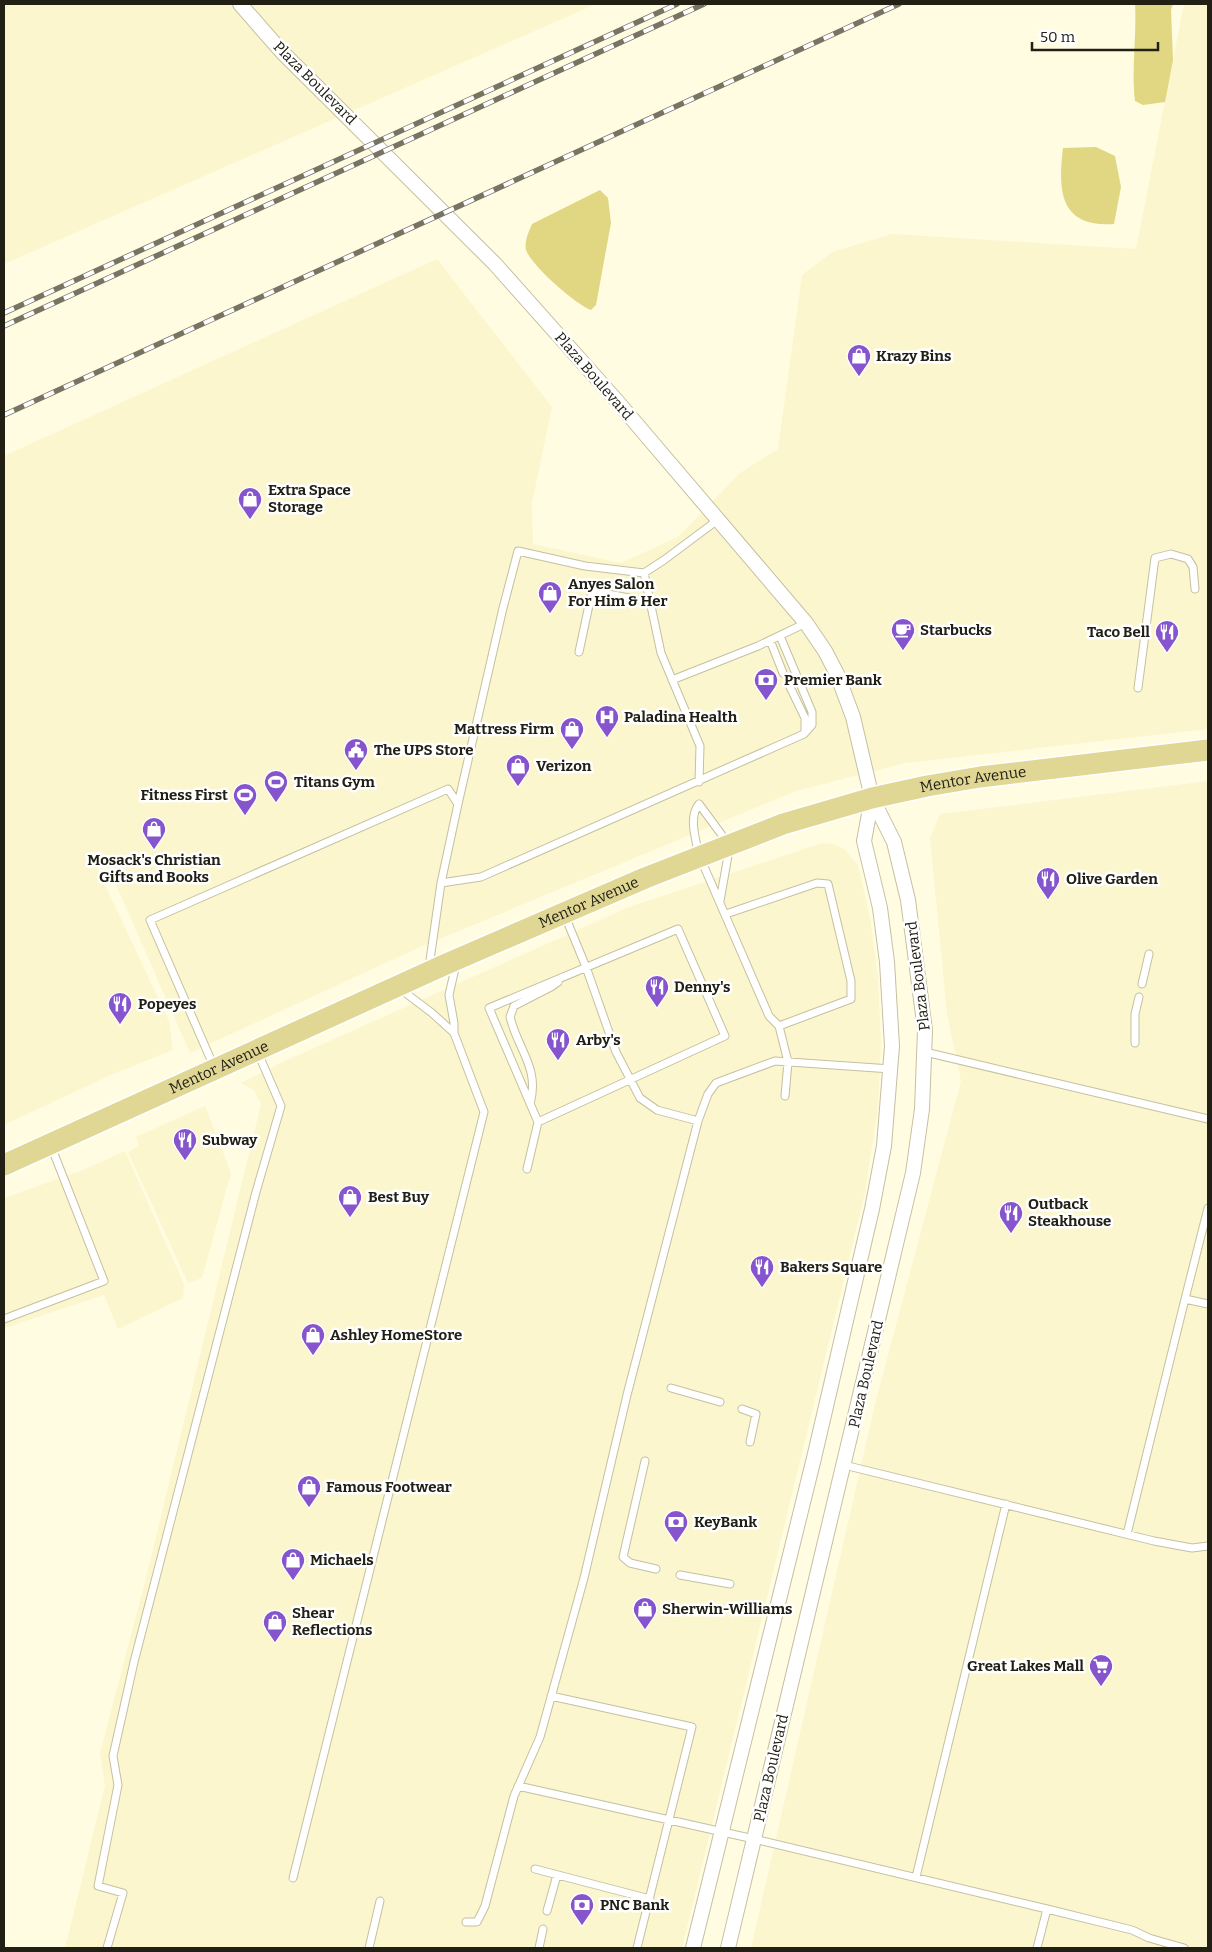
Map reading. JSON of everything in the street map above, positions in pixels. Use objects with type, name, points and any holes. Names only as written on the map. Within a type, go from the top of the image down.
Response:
[{"type":"main road","name":"Mentor Avenue","points":[[4,1165],[458,959],[699,855],[783,824],[872,798],[980,778],[1208,750]]},
{"type":"street","name":"Plaza Boulevard","points":[[240,4],[303,74],[495,264],[719,519],[806,624],[825,651],[837,674],[852,717],[872,798],[894,842],[908,900],[920,984],[925,1052],[922,1109],[913,1173],[728,1948]]},
{"type":"street","name":"Plaza Boulevard","points":[[694,1948],[872,1209],[884,1146],[892,1038],[887,962],[880,908],[864,841],[872,798]]},
{"type":"lane","points":[[429,972],[441,883],[503,608],[518,551],[585,566],[644,573],[719,519]]},
{"type":"lane","points":[[1138,688],[1155,558],[1171,554],[1188,559],[1193,567],[1195,589]]},
{"type":"lane","points":[[644,573],[661,654],[700,746],[699,782]]},
{"type":"lane","points":[[579,652],[592,591],[650,602]]},
{"type":"lane","points":[[672,680],[806,624]]},
{"type":"lane","points":[[441,883],[481,878],[804,734],[812,725],[812,712],[780,636]]},
{"type":"lane","points":[[770,640],[783,673]]},
{"type":"lane","points":[[790,687],[805,718],[807,727],[804,734]]},
{"type":"lane","points":[[215,1070],[150,920],[448,789],[458,804]]},
{"type":"lane","points":[[720,901],[730,843],[699,804],[694,815],[694,832],[699,855],[769,1016],[779,1026],[788,1062],[785,1096]]},
{"type":"lane","points":[[726,914],[817,883],[828,884],[852,981],[851,999],[779,1026]]},
{"type":"lane","points":[[564,913],[586,967],[616,1052],[640,1098],[657,1110],[698,1120]]},
{"type":"lane","points":[[527,1170],[538,1122],[489,1008],[678,929],[725,1036],[538,1122]]},
{"type":"lane","points":[[1142,984],[1149,954]]},
{"type":"lane","points":[[293,1878],[484,1112],[454,1033],[449,995],[458,959]]},
{"type":"lane","points":[[530,1104],[534,1083],[533,1076],[510,1017],[514,1006],[551,987],[563,976]]},
{"type":"lane","points":[[397,986],[454,1033]]},
{"type":"lane","points":[[1135,1043],[1135,1014],[1138,997]]},
{"type":"lane","points":[[107,1948],[123,1893],[98,1886],[118,1785],[113,1756],[134,1662],[191,1440],[256,1192],[282,1106],[257,1051]]},
{"type":"lane","points":[[925,1052],[1208,1119]]},
{"type":"lane","points":[[466,1922],[477,1922],[485,1906],[518,1786],[540,1737],[584,1578],[627,1395],[698,1120],[708,1094],[716,1083],[775,1061],[891,1069]]},
{"type":"lane","points":[[4,1319],[104,1281],[50,1144]]},
{"type":"lane","points":[[1127,1534],[1208,1208]]},
{"type":"lane","points":[[1185,1299],[1208,1304]]},
{"type":"lane","points":[[671,1388],[720,1402]]},
{"type":"lane","points":[[742,1408],[756,1414],[750,1442]]},
{"type":"lane","points":[[645,1461],[623,1556],[630,1563],[656,1569]]},
{"type":"lane","points":[[844,1465],[1127,1534],[1192,1548],[1208,1546]]},
{"type":"lane","points":[[916,1877],[1006,1504]]},
{"type":"lane","points":[[680,1575],[730,1584]]},
{"type":"lane","points":[[551,1696],[692,1727],[637,1948]]},
{"type":"lane","points":[[518,1786],[916,1877],[1132,1930],[1149,1938],[1184,1948]]},
{"type":"lane","points":[[535,1869],[650,1899]]},
{"type":"lane","points":[[548,1911],[557,1875]]},
{"type":"lane","points":[[369,1948],[380,1900]]},
{"type":"lane","points":[[1037,1948],[1047,1909]]},
{"type":"lane","points":[[539,1948],[543,1929]]},
{"type":"shaded area","points":[[4,4],[596,4],[4,264]]},
{"type":"shaded area","points":[[1135,4],[1173,4],[1171,10],[1173,60],[1165,102],[1143,105],[1135,101]]},
{"type":"shaded area","points":[[1184,4],[1208,4],[1208,729],[906,763],[796,791],[418,948],[190,1053],[101,851],[90,853],[169,1021],[173,1050],[113,1074],[4,1125],[4,456],[437,259],[552,407],[532,503],[533,544],[621,563],[678,537],[740,473],[778,449],[802,275],[832,252],[892,234],[1136,249]]},
{"type":"shaded area","points":[[1096,147],[1115,156],[1121,187],[1114,224],[1096,224],[1082,220],[1072,213],[1062,192],[1063,148]]},
{"type":"shaded area","points":[[600,190],[608,198],[611,223],[596,305],[591,310],[555,284],[536,265],[526,250],[526,244],[532,224]]},
{"type":"shaded area","points":[[1208,781],[1208,1948],[751,1948],[875,1404],[961,1081],[947,1014],[930,838],[940,814]]},
{"type":"shaded area","points":[[822,843],[833,844],[844,849],[858,865],[870,917],[878,978],[881,1043],[878,1107],[865,1193],[682,1948],[65,1948],[105,1786],[100,1753],[146,1578],[261,1104],[254,1090],[241,1083],[285,1061],[629,907]]},
{"type":"shaded area","points":[[205,1106],[231,1173],[202,1278],[188,1283],[128,1152],[139,1146],[136,1137]]},
{"type":"shaded area","points":[[125,1151],[184,1284],[183,1298],[118,1329],[104,1295],[4,1328],[4,1198],[83,1170]]},
{"type":"railway","points":[[4,313],[677,4]]},
{"type":"railway","points":[[4,326],[704,4]]},
{"type":"railway","points":[[4,415],[899,4]]},
{"type":"place","name":"Krazy Bins","points":[[859,377]]},
{"type":"place","name":"Extra Space Storage","points":[[250,520]]},
{"type":"place","name":"Anyes Salon For Him & Her","points":[[550,614]]},
{"type":"place","name":"Starbucks","points":[[903,651]]},
{"type":"place","name":"Taco Bell","points":[[1167,653]]},
{"type":"place","name":"Premier Bank","points":[[766,701]]},
{"type":"place","name":"Paladina Health","points":[[607,738]]},
{"type":"place","name":"Mattress Firm","points":[[572,750]]},
{"type":"place","name":"The UPS Store","points":[[356,771]]},
{"type":"place","name":"Verizon","points":[[518,787]]},
{"type":"place","name":"Titans Gym","points":[[276,803]]},
{"type":"place","name":"Fitness First","points":[[245,816]]},
{"type":"place","name":"Mosack's Christian Gifts and Books","points":[[154,850]]},
{"type":"place","name":"Olive Garden","points":[[1048,900]]},
{"type":"place","name":"Denny's","points":[[657,1008]]},
{"type":"place","name":"Popeyes","points":[[120,1025]]},
{"type":"place","name":"Arby's","points":[[558,1061]]},
{"type":"place","name":"Subway","points":[[185,1161]]},
{"type":"place","name":"Best Buy","points":[[350,1218]]},
{"type":"place","name":"Outback Steakhouse","points":[[1011,1234]]},
{"type":"place","name":"Bakers Square","points":[[762,1288]]},
{"type":"place","name":"Ashley HomeStore","points":[[313,1356]]},
{"type":"place","name":"Famous Footwear","points":[[309,1508]]},
{"type":"place","name":"KeyBank","points":[[676,1543]]},
{"type":"place","name":"Michaels","points":[[293,1581]]},
{"type":"place","name":"Sherwin-Williams","points":[[645,1630]]},
{"type":"place","name":"Shear Reflections","points":[[275,1643]]},
{"type":"place","name":"Great Lakes Mall","points":[[1101,1687]]},
{"type":"place","name":"PNC Bank","points":[[582,1926]]}]
